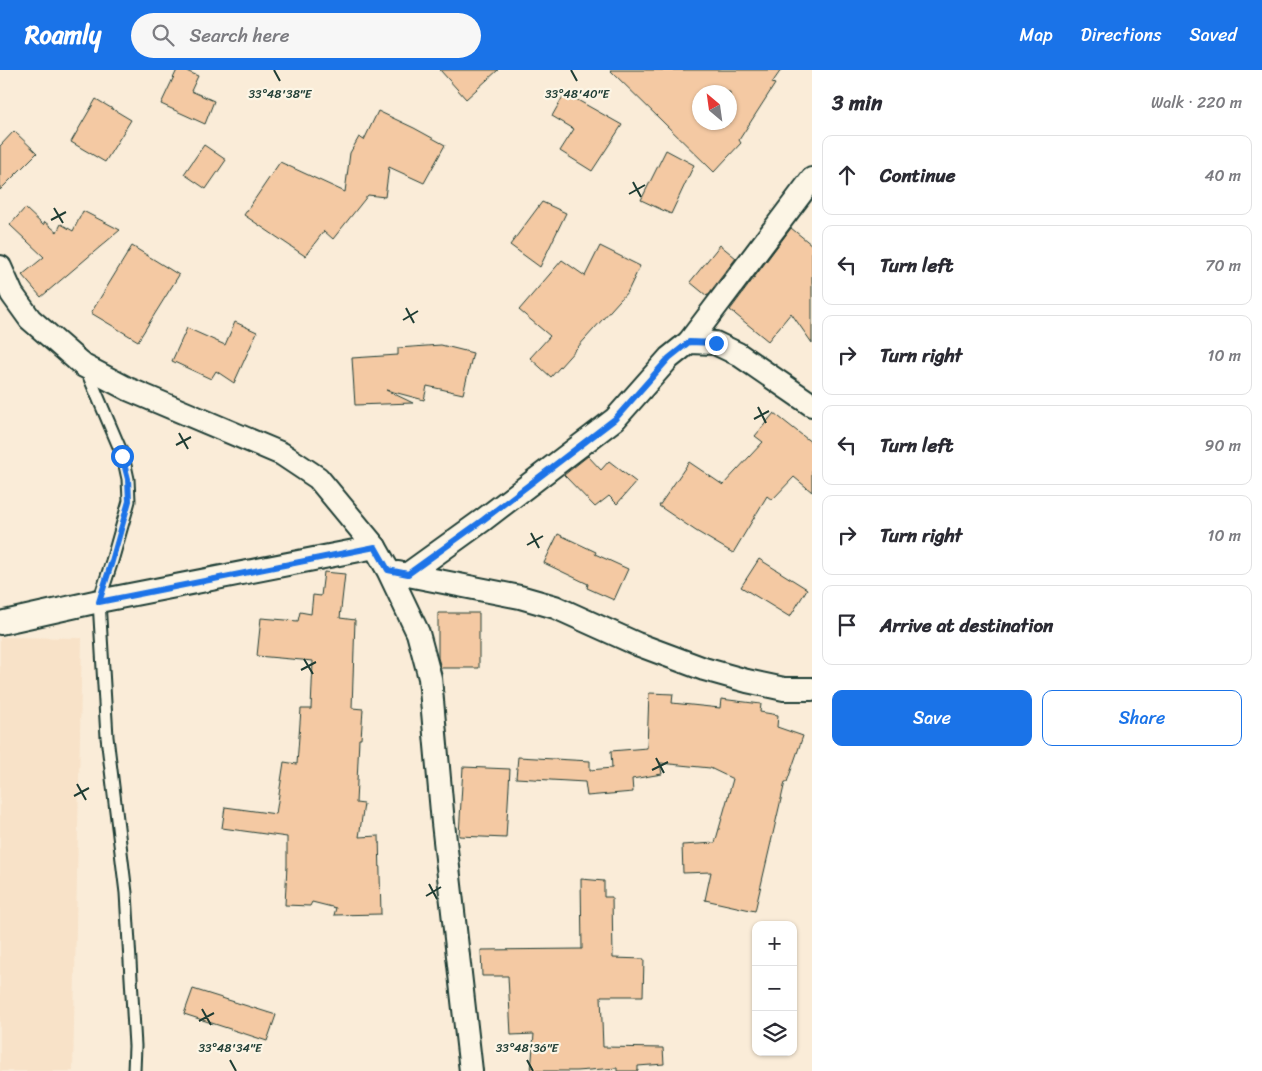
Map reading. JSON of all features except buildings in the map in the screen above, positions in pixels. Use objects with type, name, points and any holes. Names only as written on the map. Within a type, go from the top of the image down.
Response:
[{"type":"street","points":[[398,572],[483,520],[615,419],[669,358],[689,342],[812,179]]},
{"type":"street","points":[[0,267],[12,294],[30,319],[84,366],[128,389],[282,454],[318,478],[398,572],[430,678],[443,823],[472,1071]]},
{"type":"street","points":[[689,342],[716,343],[738,354],[812,405]]},
{"type":"street","points":[[0,623],[375,547]]},
{"type":"street","points":[[398,572],[555,606],[637,644],[721,674],[784,689],[812,689]]},
{"type":"lane","points":[[84,366],[122,456],[128,479],[129,501],[99,602],[107,737],[126,893],[135,1046],[134,1071]]},
{"type":"shaded area","points":[[0,637],[82,638],[73,1071],[0,1071]]},
{"type":"route","points":[[122,456],[128,479],[129,501],[99,602],[375,547],[388,570],[408,574],[483,520],[615,419],[669,358],[689,342],[716,343]]}]
